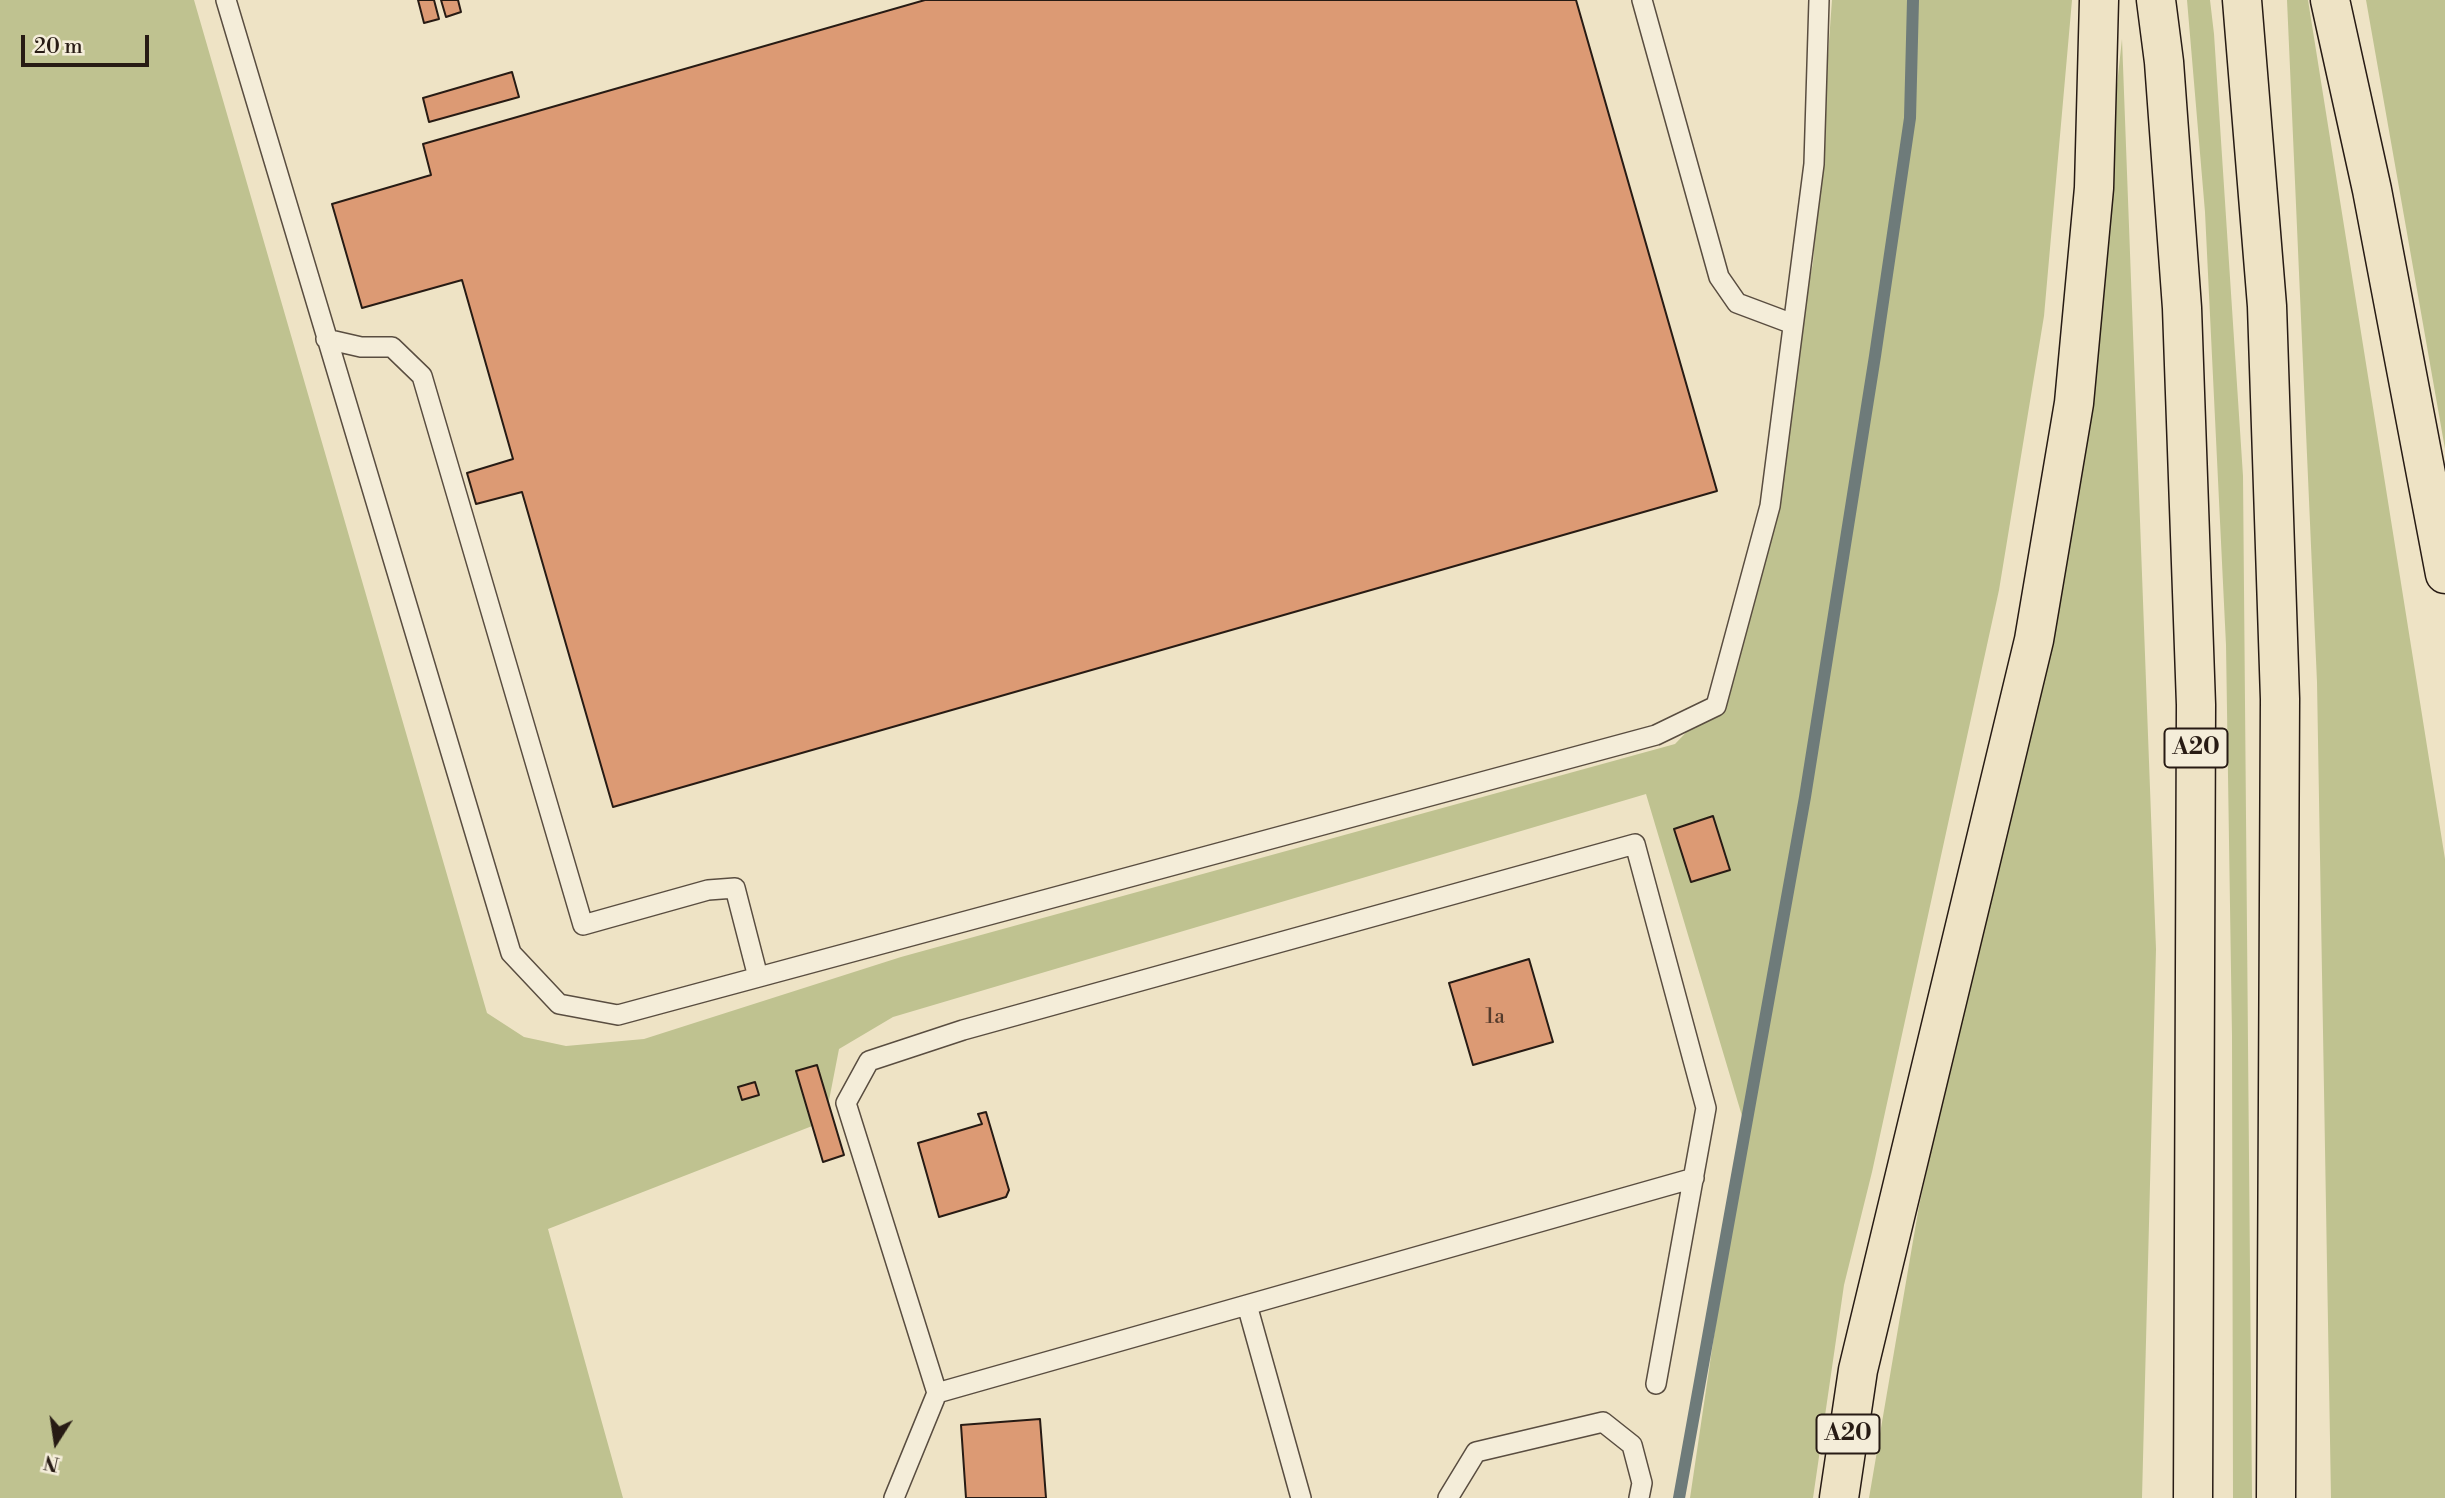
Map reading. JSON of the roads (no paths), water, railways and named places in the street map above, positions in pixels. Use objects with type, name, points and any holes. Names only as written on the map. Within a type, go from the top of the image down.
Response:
[{"type":"highway","name":"A20","points":[[1839,1498],[1858,1370],[2034,640],[2074,403],[2094,188],[2099,0]]},
{"type":"highway","name":"A20","points":[[2157,0],[2182,308],[2196,705],[2193,1498]]},
{"type":"highway","points":[[2242,0],[2267,306],[2280,699],[2276,1498]]},
{"type":"highway","points":[[2330,0],[2372,190],[2445,574]]},
{"type":"lane","points":[[226,0],[512,953],[559,1004],[618,1015],[1656,735],[1716,706],[1770,506],[1814,164],[1819,0]]},
{"type":"lane","points":[[1642,0],[1719,277],[1737,303],[1793,324]]},
{"type":"lane","points":[[326,339],[361,347],[391,346],[422,376],[583,925],[708,890],[735,888],[758,977]]},
{"type":"lane","points":[[894,1498],[937,1393],[846,1103],[869,1061],[976,1026],[1635,844],[1706,1108],[1656,1384]]},
{"type":"lane","points":[[937,1393],[1694,1178]]},
{"type":"lane","points":[[1247,1305],[1301,1498]]},
{"type":"lane","points":[[1448,1498],[1476,1452],[1602,1422],[1632,1445],[1642,1483],[1639,1498]]},
{"type":"waterway","points":[[1679,1498],[1805,797],[1875,356],[1910,118],[1913,0]]}]
